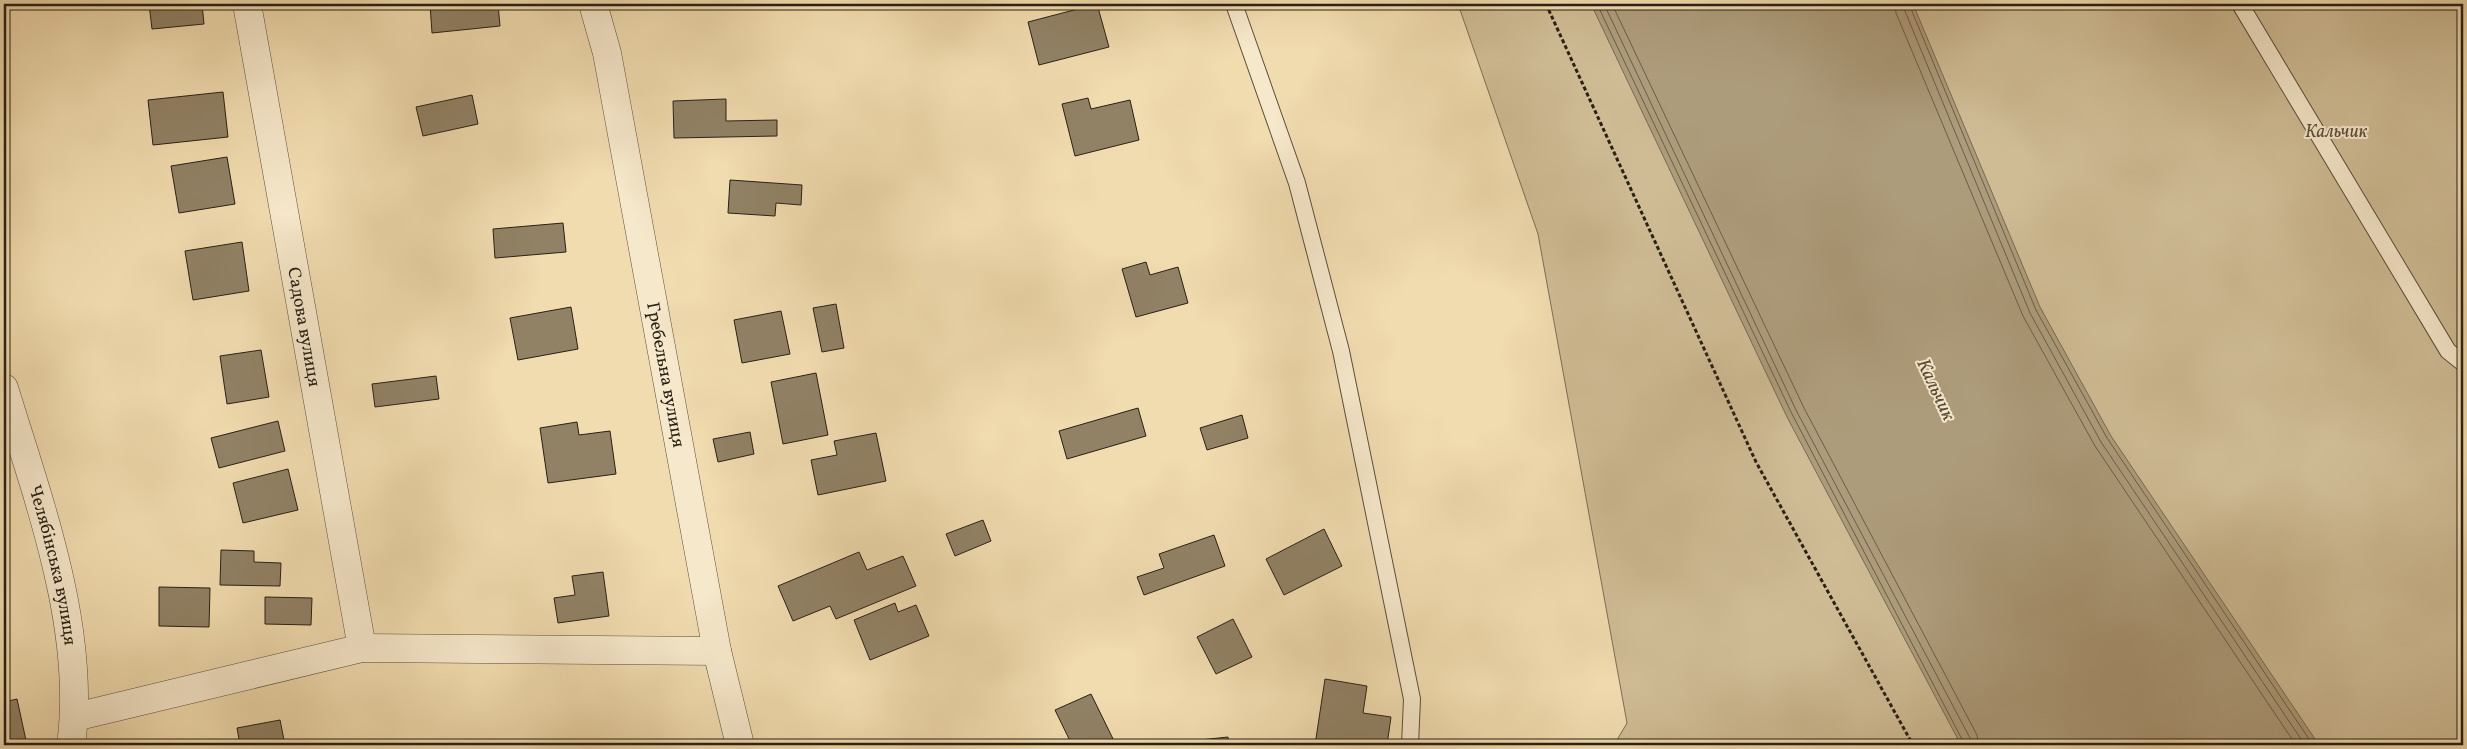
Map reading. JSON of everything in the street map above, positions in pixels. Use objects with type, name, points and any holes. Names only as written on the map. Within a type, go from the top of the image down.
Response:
[{"type":"street","name":"Садова вулиця","points":[[247,4],[362,648]]},
{"type":"street","name":"Гребельна вулиця","points":[[593,4],[606,54],[717,651],[740,745]]},
{"type":"street","name":"Челябінська вулиця","points":[[4,388],[51,542],[68,625],[75,717],[71,745]]},
{"type":"street","points":[[75,717],[362,648],[717,651]]},
{"type":"lane","points":[[1234,4],[1297,183],[1341,351],[1412,699],[1410,745]]},
{"type":"lane","points":[[2240,4],[2448,352],[2463,364]]},
{"type":"path","points":[[1546,4],[1756,462],[1913,745]]},
{"type":"green space","name":"Кальчик","points":[[1458,4],[2463,4],[2463,745],[1614,745],[1627,723],[1538,234]]},
{"type":"water","name":"Кальчик","points":[[1591,4],[1913,4],[2040,307],[2111,436],[2319,745],[1961,745],[1787,417]]},
{"type":"building","points":[[149,4],[202,4],[204,24],[152,29]]},
{"type":"building","points":[[430,4],[498,4],[500,26],[432,33]]},
{"type":"building","points":[[1097,4],[1109,47],[1039,65],[1028,22]]},
{"type":"building","points":[[223,92],[228,137],[153,145],[148,100]]},
{"type":"building","points":[[472,95],[478,124],[423,136],[416,107]]},
{"type":"building","points":[[1088,98],[1091,109],[1130,100],[1139,140],[1075,156],[1062,104]]},
{"type":"building","points":[[726,99],[726,121],[777,120],[777,136],[674,138],[673,101]]},
{"type":"building","points":[[227,157],[235,204],[179,213],[171,166]]},
{"type":"building","points":[[730,180],[802,185],[801,205],[776,203],[775,216],[728,213]]},
{"type":"building","points":[[563,223],[566,252],[495,258],[493,229]]},
{"type":"building","points":[[242,242],[249,291],[193,300],[185,251]]},
{"type":"building","points":[[1146,262],[1150,275],[1178,267],[1188,303],[1136,317],[1122,269]]},
{"type":"building","points":[[836,304],[844,348],[822,352],[813,308]]},
{"type":"building","points":[[571,307],[578,349],[518,360],[510,318]]},
{"type":"building","points":[[781,311],[790,354],[742,363],[734,320]]},
{"type":"building","points":[[261,350],[269,397],[227,404],[220,356]]},
{"type":"building","points":[[816,373],[828,435],[783,444],[771,382]]},
{"type":"building","points":[[436,376],[439,399],[375,407],[372,384]]},
{"type":"building","points":[[1138,408],[1146,436],[1067,459],[1059,431]]},
{"type":"building","points":[[1242,415],[1248,438],[1207,450],[1200,428]]},
{"type":"building","points":[[278,421],[285,451],[219,468],[211,438]]},
{"type":"building","points":[[577,422],[579,435],[610,431],[616,474],[548,483],[540,428]]},
{"type":"building","points":[[750,432],[754,454],[718,462],[713,439]]},
{"type":"building","points":[[876,433],[886,481],[818,495],[811,460],[837,455],[834,441]]},
{"type":"building","points":[[288,469],[298,510],[243,523],[233,483]]},
{"type":"building","points":[[983,520],[991,541],[955,556],[946,534]]},
{"type":"building","points":[[1324,529],[1342,566],[1284,595],[1266,559]]},
{"type":"building","points":[[1214,535],[1225,566],[1144,595],[1137,577],[1164,568],[1159,554]]},
{"type":"building","points":[[221,550],[254,551],[254,562],[281,563],[280,586],[220,585]]},
{"type":"building","points":[[859,552],[867,570],[903,556],[916,586],[836,619],[830,606],[793,621],[778,586]]},
{"type":"building","points":[[603,572],[609,616],[558,623],[554,598],[575,595],[572,576]]},
{"type":"building","points":[[159,587],[210,588],[209,627],[159,626]]},
{"type":"building","points":[[265,597],[312,598],[311,625],[265,624]]},
{"type":"building","points":[[895,603],[898,612],[916,605],[929,636],[870,660],[854,620]]},
{"type":"building","points":[[1233,619],[1252,657],[1216,674],[1197,637]]},
{"type":"building","points":[[1325,679],[1367,686],[1363,713],[1391,717],[1387,745],[1315,745]]},
{"type":"building","points":[[1091,694],[1116,745],[1072,745],[1055,710]]},
{"type":"building","points":[[17,699],[27,745],[4,745],[4,702]]},
{"type":"building","points":[[280,720],[285,745],[240,745],[237,728]]},
{"type":"building","points":[[1228,737],[1229,745],[1192,745],[1191,741]]}]
